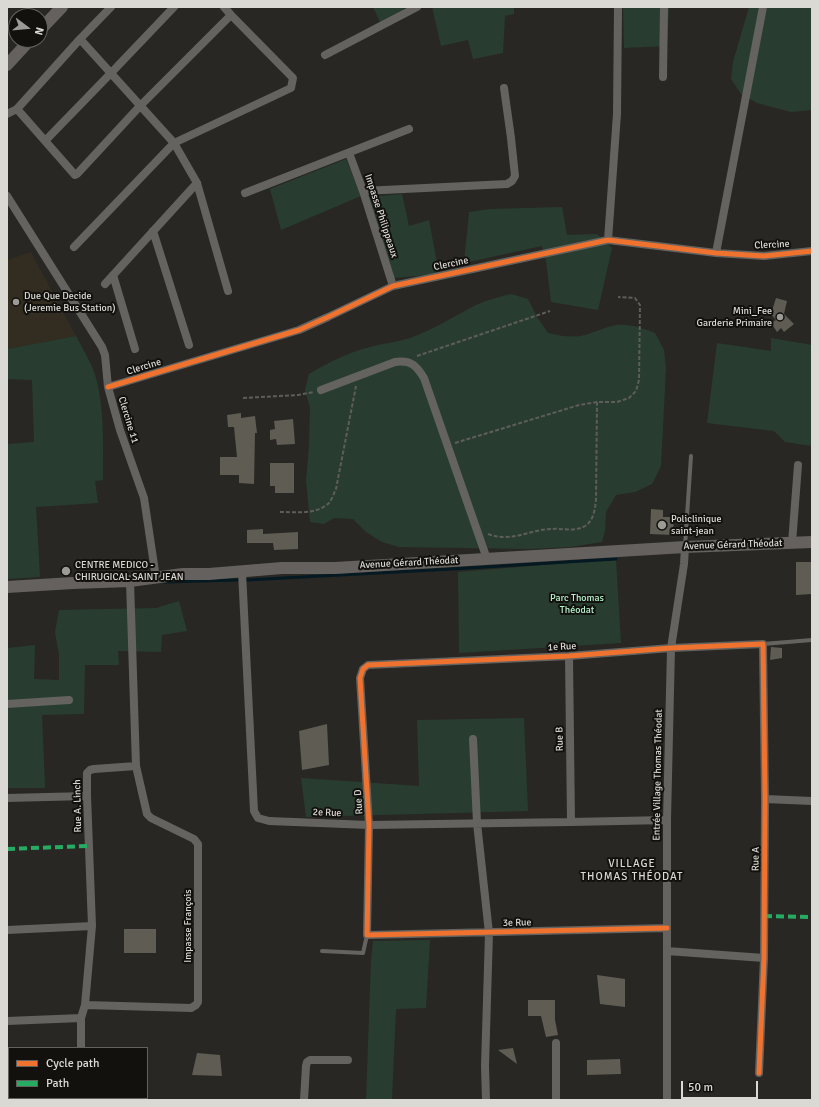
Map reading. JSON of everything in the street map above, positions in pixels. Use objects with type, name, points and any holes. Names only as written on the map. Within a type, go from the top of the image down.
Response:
[{"type":"street","points":[[48,22],[62,7]]},
{"type":"street","points":[[7,114],[17,109],[111,7]]},
{"type":"street","points":[[45,141],[174,7]]},
{"type":"street","points":[[74,247],[174,143],[291,88],[293,78],[224,7]]},
{"type":"street","points":[[325,55],[417,7]]},
{"type":"street","points":[[608,240],[617,114],[618,7]]},
{"type":"street","points":[[663,77],[664,7]]},
{"type":"street","points":[[716,253],[763,7]]},
{"type":"street","points":[[17,109],[74,175],[77,174],[140,106],[231,15]]},
{"type":"street","points":[[80,39],[174,143],[197,183],[228,291]]},
{"type":"street","points":[[7,65],[23,48]]},
{"type":"street","points":[[363,191],[507,184],[512,181],[515,176],[504,88]]},
{"type":"street","points":[[245,193],[409,129]]},
{"type":"street","name":"Impasse Philippeaux","points":[[350,153],[393,286]]},
{"type":"street","points":[[105,284],[197,183]]},
{"type":"street","name":"Clercine 11","points":[[7,196],[102,347],[105,355],[108,387],[120,430],[144,498],[156,578]]},
{"type":"street","points":[[153,231],[189,345]]},
{"type":"street","name":"Clercine","points":[[108,387],[299,330],[393,286],[608,240],[716,253],[764,256],[812,251]]},
{"type":"street","points":[[113,275],[136,349]]},
{"type":"street","points":[[321,390],[395,362],[404,361],[412,364],[418,369],[424,378],[487,559]]},
{"type":"street","points":[[792,543],[798,465]]},
{"type":"street","name":"Avenue Gérard Théodat","points":[[7,587],[73,583],[130,584],[183,574],[242,572],[282,568],[335,568],[685,547],[812,542]]},
{"type":"street","name":"Entrée Village Thomas Théodat","points":[[666,1100],[667,820],[671,648],[684,564],[685,547]]},
{"type":"street","name":"2e Rue","points":[[242,572],[254,811],[258,818],[269,821],[369,825],[667,820]]},
{"type":"street","points":[[130,584],[136,766]]},
{"type":"street","name":"1e Rue","points":[[363,669],[368,665],[569,656],[671,648],[763,644]]},
{"type":"street","name":"Rue A","points":[[759,1073],[764,958],[765,799],[763,644]]},
{"type":"street","name":"Rue B","points":[[569,656],[571,822]]},
{"type":"street","name":"Rue D","points":[[363,669],[360,678],[369,825],[367,935]]},
{"type":"street","points":[[7,704],[69,700]]},
{"type":"street","points":[[473,739],[477,823],[489,933],[486,1100]]},
{"type":"street","name":"Rue A. Linch","points":[[80,1047],[81,1018],[85,1005],[92,926],[87,796],[88,774],[90,770],[94,769],[136,766]]},
{"type":"street","name":"Impasse François","points":[[85,1005],[191,1008],[198,1002],[198,844],[194,839],[151,818],[147,814],[136,766]]},
{"type":"street","points":[[7,798],[87,796]]},
{"type":"street","points":[[765,799],[812,801]]},
{"type":"street","points":[[7,930],[92,926]]},
{"type":"street","name":"3e Rue","points":[[367,935],[667,928]]},
{"type":"street","points":[[667,950],[764,958]]},
{"type":"street","points":[[7,1021],[81,1018]]},
{"type":"street","points":[[556,1043],[556,1100]]},
{"type":"street","points":[[304,1100],[307,1062],[310,1060],[348,1060]]},
{"type":"lane","points":[[685,547],[691,456]]},
{"type":"lane","points":[[763,644],[812,640]]},
{"type":"lane","points":[[322,951],[363,953],[367,935]]},
{"type":"path","points":[[447,445],[579,405],[597,402],[617,402],[629,398],[636,392],[639,380],[640,305],[635,298],[618,297]]},
{"type":"path","points":[[404,361],[550,311]]},
{"type":"path","points":[[280,512],[305,512],[319,510],[329,502],[336,489],[358,375]]},
{"type":"path","points":[[243,398],[298,395],[321,390]]},
{"type":"path","points":[[476,528],[485,534],[495,537],[520,536],[550,528],[576,529],[585,526],[592,519],[596,498],[597,402]]},
{"type":"shaded area","points":[[31,252],[76,336],[7,349],[7,260]]},
{"type":"green space","points":[[373,7],[403,7],[404,9],[380,22]]},
{"type":"green space","points":[[432,7],[514,7],[514,14],[505,16],[503,53],[473,59],[468,40],[441,46]]},
{"type":"green space","points":[[623,7],[669,7],[667,46],[624,48]]},
{"type":"green space","points":[[749,7],[812,7],[812,110],[791,112],[757,103],[741,94],[731,79],[733,62]]},
{"type":"green space","points":[[346,159],[361,196],[281,230],[270,189]]},
{"type":"green space","points":[[402,194],[409,226],[429,220],[439,274],[394,278],[369,197]]},
{"type":"green space","points":[[562,207],[567,235],[597,234],[612,248],[598,310],[551,302],[546,261],[542,246],[464,263],[469,212],[490,209]]},
{"type":"green space","points":[[511,294],[528,299],[537,317],[548,333],[562,336],[585,335],[618,325],[628,325],[655,333],[664,350],[666,368],[661,466],[652,484],[635,492],[616,495],[606,512],[605,531],[602,542],[570,547],[531,549],[399,547],[382,542],[366,532],[353,519],[334,518],[324,524],[310,522],[306,481],[310,408],[305,390],[309,374],[332,361],[365,348],[401,341],[419,335],[476,305]]},
{"type":"green space","points":[[76,336],[93,369],[100,395],[103,438],[103,480],[95,481],[98,503],[36,507],[40,577],[7,579],[7,444],[34,442],[32,380],[7,379],[7,349]]},
{"type":"green space","points":[[771,338],[812,345],[812,446],[785,442],[774,431],[707,423],[717,343],[771,351]]},
{"type":"green space","name":"Parc Thomas Théodat","points":[[616,559],[621,643],[459,653],[458,572]]},
{"type":"green space","points":[[179,601],[187,631],[162,635],[161,652],[118,651],[119,665],[85,665],[84,714],[42,715],[45,788],[7,788],[7,648],[35,645],[34,679],[59,680],[59,655],[55,632],[59,610],[156,608]]},
{"type":"green space","points":[[524,718],[528,811],[306,817],[301,778],[419,786],[417,720]]},
{"type":"green space","points":[[430,940],[426,1008],[396,1009],[392,1100],[366,1100],[373,941]]},
{"type":"building","name":"Mini_Fee Garderie Primaire","points":[[776,298],[787,301],[784,314],[794,324],[784,332],[781,328],[777,332],[771,323],[776,320],[771,314]]},
{"type":"building","points":[[241,413],[241,418],[255,416],[257,433],[255,433],[254,484],[239,483],[239,475],[220,475],[220,457],[237,457],[234,427],[228,427],[227,415]]},
{"type":"building","points":[[293,419],[295,444],[277,445],[276,439],[270,440],[270,430],[275,429],[274,421]]},
{"type":"building","points":[[270,463],[294,463],[294,493],[275,493],[275,486],[270,486]]},
{"type":"building","name":"Policlinique saint-jean","points":[[651,509],[663,510],[663,517],[674,517],[673,535],[650,534]]},
{"type":"building","points":[[263,529],[263,534],[298,532],[298,549],[274,550],[273,543],[247,543],[247,530]]},
{"type":"building","points":[[796,562],[812,562],[812,594],[796,595]]},
{"type":"building","points":[[771,647],[782,648],[782,658],[770,660]]},
{"type":"building","points":[[327,724],[329,765],[302,770],[299,731]]},
{"type":"building","points":[[124,929],[156,929],[156,953],[124,953]]},
{"type":"building","points":[[597,975],[625,979],[625,1007],[600,1004]]},
{"type":"building","points":[[528,1000],[555,1000],[555,1020],[558,1035],[546,1037],[541,1016],[528,1016]]},
{"type":"building","points":[[513,1048],[517,1064],[498,1050]]},
{"type":"building","points":[[197,1053],[220,1055],[222,1076],[192,1075]]},
{"type":"building","points":[[620,1059],[621,1074],[587,1075],[587,1060]]},
{"type":"waterway","points":[[247,580],[616,559]]},
{"type":"waterway","points":[[164,582],[238,580]]},
{"type":"marked path","points":[[7,849],[88,846]]},
{"type":"marked path","points":[[764,916],[812,917]]},
{"type":"cycle path","points":[[108,387],[299,330],[393,286],[608,240],[716,253],[764,256],[812,251]]},
{"type":"cycle path","points":[[667,928],[367,935],[369,825],[360,678],[363,669],[368,665],[569,656],[671,648],[763,644],[765,799],[764,958],[759,1073]]},
{"type":"place","name":"Due Que Decide (Jeremie Bus Station)","points":[[16,302]]},
{"type":"place","name":"Mini_Fee Garderie Primaire","points":[[780,317]]},
{"type":"place","name":"Policlinique saint-jean","points":[[662,525]]},
{"type":"place","name":"CENTRE MEDICO - CHIRUGICAL SAINT JEAN","points":[[66,571]]},
{"type":"district","name":"VILLAGE THOMAS THÉODAT","points":[[632,870]]}]
